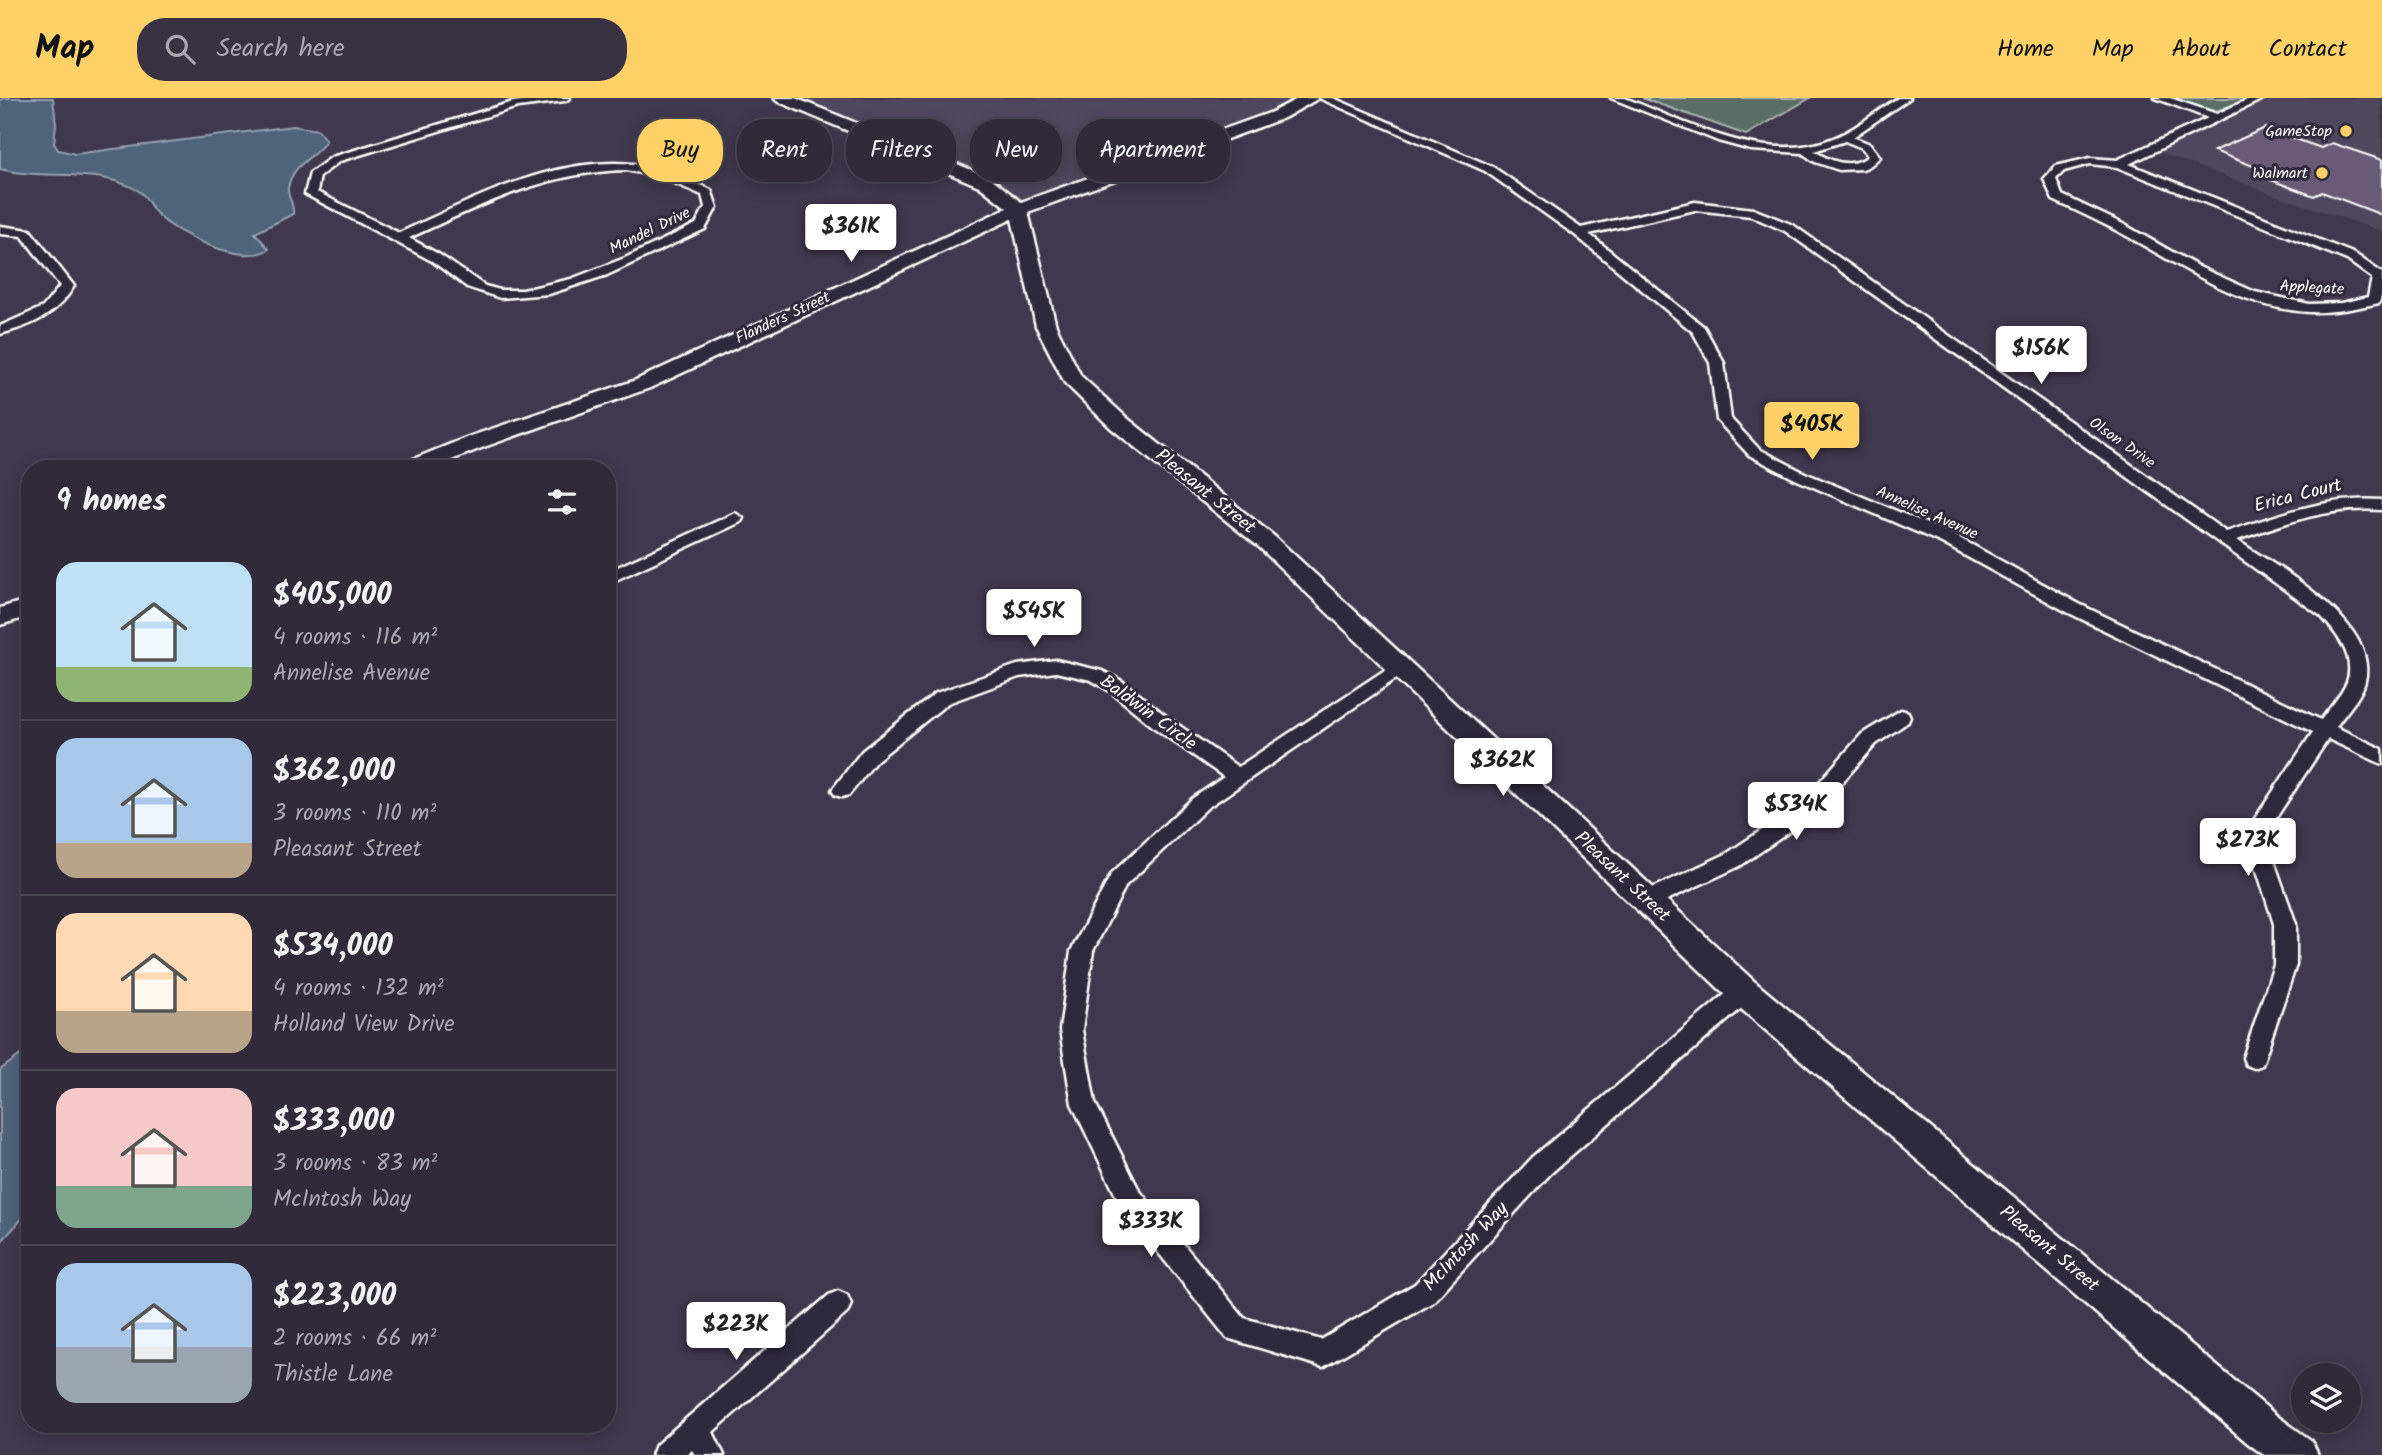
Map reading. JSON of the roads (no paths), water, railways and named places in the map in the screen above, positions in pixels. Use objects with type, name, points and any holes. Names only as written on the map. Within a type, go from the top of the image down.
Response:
[{"type":"street","name":"Mandel Drive","points":[[399,237],[534,180],[571,170],[620,167],[658,172],[707,193],[711,206],[702,226],[578,281],[547,291],[500,294],[467,284],[441,261],[311,194],[314,175],[336,159],[516,104],[565,98]]},
{"type":"street","points":[[782,98],[985,182],[1019,209]]},
{"type":"street","name":"Flanders Street","points":[[431,460],[643,384],[1019,209],[1278,115],[1311,98]]},
{"type":"street","name":"Annelise Avenue","points":[[1324,98],[1489,169],[1579,232],[1699,330],[1717,363],[1724,420],[1754,452],[1800,476],[1948,539],[2073,608],[2382,757]]},
{"type":"street","points":[[1616,98],[1727,140],[1766,148],[1804,149],[1826,145],[1843,137],[1905,98]]},
{"type":"street","points":[[2160,98],[2215,117]]},
{"type":"street","name":"Applegate","points":[[2119,164],[2351,257],[2379,278],[2374,300],[2337,308],[2275,303],[2242,294],[2119,227],[2057,197],[2050,179],[2060,168],[2090,161],[2119,164],[2260,98]]},
{"type":"street","points":[[1804,149],[1814,158],[1835,165],[1864,165],[1874,157],[1867,147],[1843,137]]},
{"type":"street","name":"Olson Drive","points":[[1579,232],[1695,206],[1753,213],[1790,228],[2327,612],[2348,635],[2357,655],[2356,682],[2260,826],[2265,864],[2285,924],[2285,965],[2254,1058]]},
{"type":"street","name":"Pleasant Street","points":[[1019,209],[1046,326],[1072,379],[1119,423],[1267,542],[1744,992],[2253,1421],[2298,1455]]},
{"type":"street","points":[[0,230],[26,233],[67,286],[59,303],[27,321],[0,330]]},
{"type":"street","name":"Erica Court","points":[[2225,538],[2332,505],[2364,502],[2382,505]]},
{"type":"street","points":[[616,575],[734,518]]},
{"type":"street","points":[[0,617],[21,610]]},
{"type":"street","name":"Baldwin Circle","points":[[842,790],[869,756],[942,698],[1017,671],[1056,666],[1096,675],[1116,686],[1163,724],[1238,777]]},
{"type":"street","name":"McIntosh Way","points":[[1400,668],[1200,803],[1119,879],[1082,951],[1071,1030],[1084,1104],[1130,1198],[1236,1329],[1323,1354],[1424,1293],[1542,1165],[1744,992]]},
{"type":"street","points":[[1647,900],[1733,860],[1804,811],[1869,739],[1901,717]]},
{"type":"street","points":[[666,1455],[838,1304]]},
{"type":"street","points":[[696,1429],[710,1455]]},
{"type":"water","points":[[53,98],[56,124],[54,143],[58,150],[75,154],[293,126],[318,130],[326,141],[299,167],[290,180],[288,192],[293,214],[255,233],[269,249],[243,254],[194,239],[166,222],[141,193],[121,183],[87,176],[34,174],[0,169],[0,100]]},
{"type":"water","points":[[21,1055],[21,1220],[0,1243],[0,1070]]},
{"type":"place","name":"GameStop","points":[[2346,131]]},
{"type":"place","name":"Walmart","points":[[2322,173]]}]
